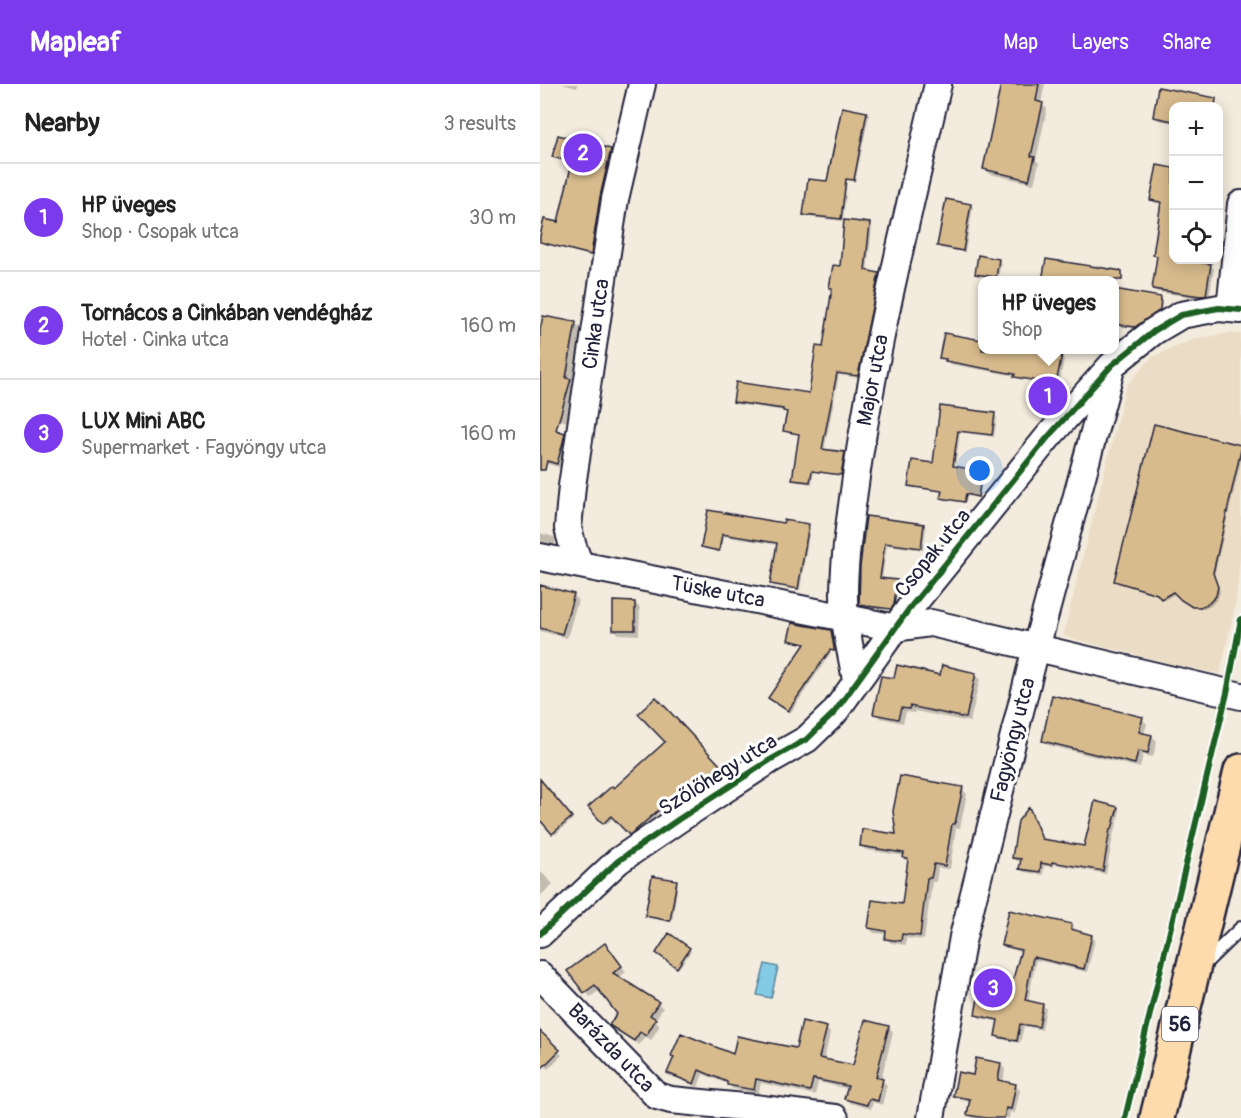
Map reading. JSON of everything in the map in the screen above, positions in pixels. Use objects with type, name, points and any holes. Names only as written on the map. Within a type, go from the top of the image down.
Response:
[{"type":"main road","name":"56","points":[[1157,1118],[1241,771]]},
{"type":"street","name":"Cinka utca","points":[[580,565],[568,528],[572,486],[615,199],[642,84]]},
{"type":"street","name":"Major utca","points":[[856,681],[845,618],[844,577],[863,432],[884,321],[938,84]]},
{"type":"street","name":"Csopak utca","points":[[896,628],[1047,437],[1112,365],[1154,332],[1181,315],[1219,308],[1236,310],[1241,204]]},
{"type":"street","name":"Fagyöngy utca","points":[[931,1118],[963,937],[1036,648],[1112,365]]},
{"type":"street","name":"Tüske utca","points":[[540,557],[896,628]]},
{"type":"street","points":[[896,628],[931,623],[1241,696]]},
{"type":"street","name":"Szőlőhegy utca","points":[[540,934],[618,861],[770,760],[807,739],[834,713],[896,628]]},
{"type":"street","name":"Barázda utca","points":[[540,975],[669,1109],[835,1118]]},
{"type":"lane","points":[[1191,976],[1241,928]]},
{"type":"shaded area","points":[[1230,333],[1241,334],[1241,547],[1236,602],[1220,674],[1063,636],[1126,386],[1152,357],[1195,339]]},
{"type":"water","points":[[765,964],[778,967],[771,998],[757,995]]},
{"type":"building","points":[[1001,84],[1039,84],[1036,101],[1043,103],[1031,156],[1035,157],[1029,180],[983,169]]},
{"type":"building","points":[[1158,87],[1216,98],[1216,102],[1169,102],[1169,120],[1153,117]]},
{"type":"building","points":[[842,107],[867,112],[854,180],[846,179],[841,219],[803,215],[808,179],[827,181]]},
{"type":"building","points":[[558,135],[611,149],[600,197],[591,255],[540,242],[544,219],[558,222],[572,162],[552,157]]},
{"type":"building","points":[[1157,165],[1169,167],[1169,264],[1211,264],[1206,295],[1152,289],[1157,256],[1153,255],[1161,202],[1150,200]]},
{"type":"building","points":[[946,199],[971,204],[963,251],[937,246]]},
{"type":"building","points":[[844,220],[870,223],[865,270],[879,273],[858,376],[837,373],[822,449],[845,452],[841,475],[812,471],[810,482],[792,480],[799,434],[783,431],[787,412],[783,409],[733,402],[736,382],[809,393],[816,346],[823,347],[833,265],[840,266]]},
{"type":"building","points":[[978,255],[999,259],[996,276],[975,274]]},
{"type":"building","points":[[1046,259],[1122,271],[1122,280],[1119,280],[1119,276],[1043,276]]},
{"type":"building","points":[[1119,290],[1161,297],[1160,310],[1135,327],[1119,325]]},
{"type":"building","points":[[543,316],[576,322],[566,378],[571,379],[556,430],[565,433],[563,442],[557,464],[547,461],[545,470],[540,470],[540,330]]},
{"type":"building","points":[[944,333],[978,339],[978,354],[1062,354],[1056,384],[1014,377],[1015,374],[939,358]]},
{"type":"building","points":[[940,406],[995,413],[992,435],[958,431],[953,466],[982,471],[978,497],[966,494],[964,502],[940,498],[942,491],[908,486],[912,460],[933,463]]},
{"type":"building","points":[[1154,424],[1241,445],[1213,573],[1218,587],[1216,596],[1208,604],[1200,607],[1192,607],[1173,592],[1161,599],[1157,594],[1114,581]]},
{"type":"building","points":[[708,510],[783,523],[784,520],[809,524],[798,589],[770,584],[777,543],[722,534],[719,551],[701,547]]},
{"type":"building","points":[[866,516],[924,524],[921,548],[885,543],[880,578],[897,580],[894,605],[891,609],[859,605],[860,567]]},
{"type":"building","points":[[540,585],[574,594],[562,634],[540,628]]},
{"type":"building","points":[[613,601],[635,602],[635,630],[613,630]]},
{"type":"building","points":[[792,623],[831,630],[834,651],[830,650],[788,711],[768,698],[805,644],[788,640]]},
{"type":"building","points":[[897,665],[940,675],[942,665],[976,673],[966,718],[910,706],[909,709],[901,708],[898,719],[873,714],[881,676],[894,678]]},
{"type":"building","points":[[1052,695],[1143,717],[1139,732],[1152,735],[1148,753],[1138,751],[1135,764],[1042,741]]},
{"type":"building","points":[[656,697],[720,765],[702,782],[699,779],[663,811],[661,808],[629,835],[611,816],[603,824],[588,807],[612,786],[614,788],[665,742],[638,714]]},
{"type":"building","points":[[900,776],[963,787],[955,824],[952,824],[945,866],[934,864],[931,878],[927,878],[920,936],[902,934],[901,941],[885,939],[886,931],[868,928],[872,900],[902,904],[908,859],[903,858],[904,853],[860,846],[862,829],[896,834],[893,811]]},
{"type":"building","points":[[540,779],[572,817],[552,834],[540,820]]},
{"type":"building","points":[[1095,801],[1118,807],[1112,829],[1110,829],[1103,871],[1052,862],[1051,865],[1041,863],[1040,872],[1019,869],[1021,859],[1012,858],[1018,821],[1029,807],[1042,839],[1084,846]]},
{"type":"building","points":[[652,876],[677,880],[670,921],[645,916]]},
{"type":"building","points":[[1009,910],[1072,924],[1071,929],[1092,935],[1084,969],[1033,957],[1025,1000],[1043,1004],[1039,1027],[1020,1024],[1017,1041],[995,1036],[998,1020],[975,1015],[979,992],[1002,997],[1005,982],[1012,983],[1021,950],[1001,945]]},
{"type":"building","points":[[669,933],[690,948],[677,968],[656,953]]},
{"type":"building","points":[[605,943],[622,966],[613,973],[659,1002],[650,1015],[656,1019],[646,1036],[640,1032],[634,1041],[609,1025],[617,1014],[595,985],[584,993],[567,971]]},
{"type":"building","points":[[865,1020],[889,1026],[876,1077],[883,1079],[878,1101],[869,1099],[867,1105],[844,1099],[848,1086],[813,1079],[810,1091],[756,1079],[754,1090],[727,1085],[727,1082],[699,1070],[694,1084],[667,1073],[674,1057],[671,1056],[681,1033],[733,1054],[737,1036],[796,1048],[802,1021],[827,1027],[819,1058],[853,1065]]},
{"type":"building","points":[[540,1031],[560,1050],[540,1070]]},
{"type":"building","points":[[976,1058],[1001,1063],[998,1080],[1016,1084],[1011,1109],[1006,1108],[1004,1118],[967,1115],[970,1099],[953,1096],[958,1072],[973,1075]]},
{"type":"cycle path","points":[[540,934],[618,861],[770,760],[807,739],[834,713],[909,609],[1048,437],[1112,365],[1154,331],[1181,315],[1219,308],[1241,310]]},
{"type":"cycle path","points":[[1125,1118],[1227,693],[1241,619]]},
{"type":"place","name":"Tornácos a Cinkában vendégház","points":[[583,153]]},
{"type":"place","name":"HP üveges","points":[[1048,396]]},
{"type":"place","name":"LUX Mini ABC","points":[[993,988]]}]
